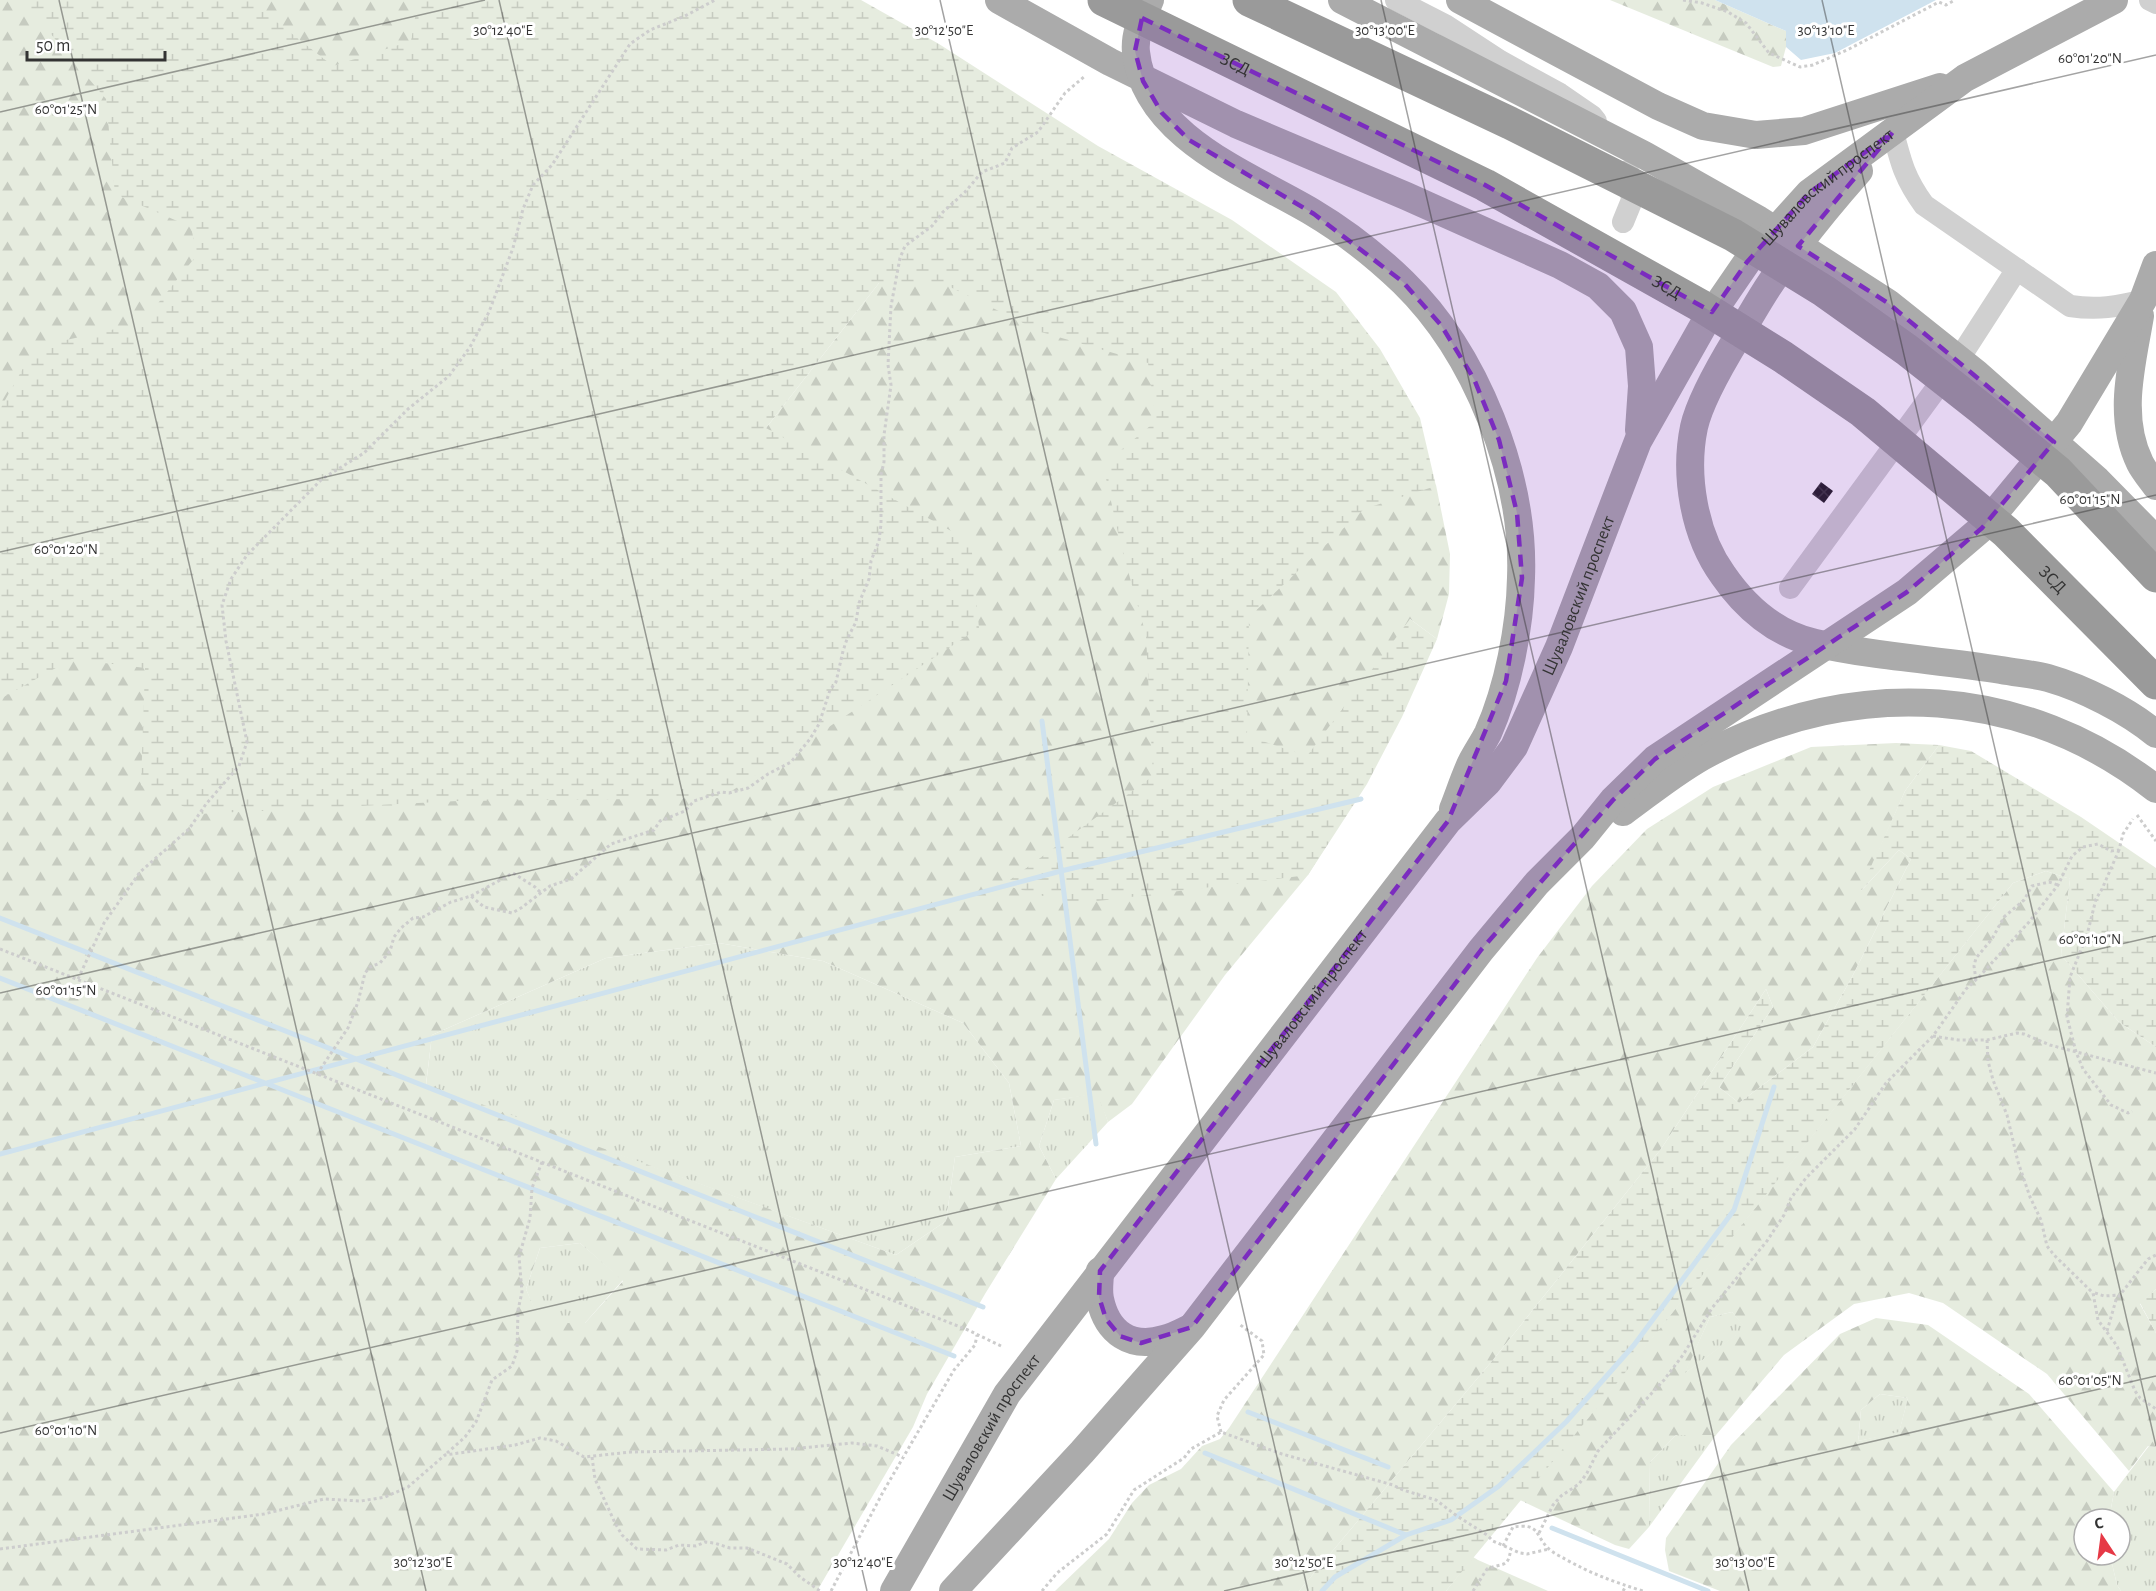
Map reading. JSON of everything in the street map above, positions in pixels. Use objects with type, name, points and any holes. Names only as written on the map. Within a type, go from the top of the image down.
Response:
[{"type":"highway","name":"ЗСД","points":[[1104,0],[1485,185],[1701,306],[1783,357],[1863,412],[2006,532],[2156,683]]},
{"type":"highway","points":[[1249,0],[1510,123],[1722,229],[1824,291],[1907,350],[2058,472],[2156,576]]},
{"type":"main road","points":[[999,0],[1110,62],[1236,123],[1560,265],[1598,286],[1623,310],[1639,347],[1642,386],[1638,441]]},
{"type":"main road","points":[[1150,0],[1139,27],[1135,51],[1143,81],[1162,113],[1189,140],[1314,214],[1356,242],[1403,282],[1441,325],[1474,379],[1499,440],[1517,513],[1521,578],[1516,629],[1503,691],[1488,731],[1470,764],[1448,821]]},
{"type":"main road","points":[[1342,0],[1389,10],[1759,220],[1888,303],[1986,381],[2097,480],[2156,540]]},
{"type":"main road","points":[[1460,0],[1658,106],[1704,126],[1756,135],[1804,131],[1965,78]]},
{"type":"main road","name":"Шуваловский проспект","points":[[894,1591],[1007,1394],[1448,821],[1488,782],[1514,747],[1559,647],[1638,441],[1703,326],[1747,262],[1809,193],[1965,78],[2114,0]]},
{"type":"main road","points":[[1893,132],[1827,207],[1779,272],[1727,354],[1711,386],[1695,426],[1690,470],[1696,516],[1713,562],[1738,596],[1770,625],[1813,643],[2048,678],[2102,700],[2156,734]]},
{"type":"main road","points":[[2156,265],[2144,300],[2128,384],[2128,426],[2140,463],[2156,486]]},
{"type":"main road","points":[[952,1591],[1082,1452],[1192,1327],[1481,950],[1537,883],[1583,837],[1613,800],[1655,759],[1907,592],[1982,528],[2069,423],[2144,300]]},
{"type":"main road","points":[[1583,837],[1624,811],[1670,776],[1708,753],[1747,735],[1812,713],[1880,703],[1948,704],[2011,714],[2069,735],[2132,771],[2156,789]]},
{"type":"main road","points":[[1100,1271],[1099,1297],[1106,1319],[1120,1336],[1141,1343],[1165,1339],[1192,1327]]},
{"type":"street","points":[[2150,0],[2156,3]]},
{"type":"street","points":[[1389,10],[1445,25],[1500,61],[1560,94],[1593,116],[1626,163],[1632,200],[1623,222]]},
{"type":"street","points":[[1893,132],[1910,186],[1924,205],[2070,306],[2092,310],[2113,308],[2144,300]]},
{"type":"street","points":[[1790,588],[1854,495],[1966,348],[2017,269]]},
{"type":"path","points":[[78,979],[104,923],[140,872],[189,829],[206,804],[239,766],[247,742],[226,641],[222,604],[231,579],[247,555],[322,478],[363,453],[408,410],[449,376],[470,347],[489,312],[533,185],[552,165],[630,44],[650,30],[685,16],[715,0]]},
{"type":"path","points":[[1683,0],[1702,3],[1728,12],[1746,23],[1769,53],[1800,67],[1849,50],[1940,2],[1946,5],[1955,0]]},
{"type":"path","points":[[471,896],[484,907],[512,913],[550,886],[571,879],[610,844],[654,830],[660,821],[686,811],[694,801],[722,792],[729,793],[748,788],[791,762],[810,739],[819,724],[830,690],[836,682],[843,651],[856,622],[859,603],[869,579],[871,561],[879,541],[884,435],[891,385],[888,365],[891,306],[900,258],[905,246],[932,226],[982,172],[1005,163],[1012,148],[1038,132],[1065,93],[1085,76],[1089,69]]},
{"type":"path","points":[[2137,815],[2156,841]]},
{"type":"path","points":[[2132,1111],[2121,1112],[2111,1105],[2083,1069],[2067,1017],[2070,977],[2087,935],[2096,899],[2119,850],[2123,834],[2133,819]]},
{"type":"path","points":[[1539,1533],[1553,1505],[1561,1496],[1579,1484],[1598,1451],[1664,1380],[1683,1355],[1712,1308],[1767,1241],[1784,1215],[1791,1198],[1806,1178],[1855,1129],[1886,1083],[1933,1036],[1966,989],[2029,922],[2058,885],[2072,856],[2083,847],[2098,844],[2111,851],[2119,850]]},
{"type":"path","points":[[317,1074],[348,1028],[358,1002],[365,973],[370,967],[380,963],[390,951],[394,937],[413,918],[423,917],[451,902],[471,896],[513,873],[541,893]]},
{"type":"path","points":[[1976,980],[1974,966],[1976,958],[1992,939],[2004,917],[2024,900],[2032,886],[2049,882],[2058,885]]},
{"type":"path","points":[[0,949],[542,1162],[1001,1346]]},
{"type":"path","points":[[1933,1036],[1958,1040],[1988,1040],[2017,1033],[2024,1034],[2050,1045],[2156,1073]]},
{"type":"path","points":[[1988,1040],[1988,1061],[1993,1080],[2007,1115],[2018,1162],[2041,1220],[2047,1246],[2093,1293],[2103,1296],[2120,1295]]},
{"type":"path","points":[[0,1549],[264,1514],[324,1499],[361,1501],[385,1497],[408,1487],[465,1437],[476,1422],[492,1380],[512,1366],[517,1351],[518,1310],[522,1292],[519,1257],[530,1218],[532,1188],[542,1162]]},
{"type":"path","points":[[2107,1331],[2116,1300],[2148,1259],[2156,1254]]},
{"type":"path","points":[[2093,1293],[2098,1320],[2121,1354],[2134,1391],[2156,1409]]},
{"type":"path","points":[[1221,1432],[1217,1416],[1224,1400],[1264,1355],[1262,1341],[1239,1324]]},
{"type":"path","points":[[831,1591],[903,1457],[954,1370],[975,1345],[977,1335]]},
{"type":"path","points":[[1042,1591],[1058,1573],[1107,1534],[1134,1490],[1184,1458],[1191,1449],[1221,1432],[1282,1454],[1437,1500],[1503,1546],[1527,1554],[1549,1549]]},
{"type":"path","points":[[446,1455],[515,1445],[540,1438],[556,1441],[584,1457],[630,1452],[791,1449],[852,1443],[877,1446],[903,1457]]},
{"type":"path","points":[[592,1456],[595,1479],[615,1523],[622,1535],[637,1550],[666,1550],[679,1545],[696,1546],[705,1542],[729,1548],[747,1548],[787,1564],[800,1577],[820,1591]]},
{"type":"path","points":[[1503,1546],[1513,1527],[1528,1526],[1539,1533],[1549,1549],[1606,1580],[1643,1591]]},
{"type":"path","points":[[1473,1591],[1487,1569],[1509,1561],[1511,1548]]},
{"type":"path","points":[[1623,1591],[1626,1586]]},
{"type":"highlighted area","points":[[1142,18],[1485,185],[1712,312],[1747,262],[1809,193],[1893,132],[1798,246],[1888,303],[2054,442],[1982,528],[1907,592],[1655,759],[1613,800],[1481,950],[1192,1327],[1141,1343],[1120,1336],[1106,1319],[1099,1297],[1100,1271],[1448,821],[1506,681],[1522,578],[1517,513],[1499,440],[1474,379],[1441,325],[1403,282],[1314,214],[1189,140],[1162,113],[1143,81],[1135,51]]},
{"type":"green space","points":[[0,0],[513,0],[766,428],[879,283],[918,219],[1436,485],[1450,554],[1449,594],[1437,639],[1410,619],[1331,838],[1308,875],[1225,975],[1132,1104],[1108,1122],[1097,1094],[1054,1100],[1039,1146],[1056,1179],[985,1294],[927,1394],[913,1427],[817,1591],[0,1591]],"holes":[[[719,943],[823,961],[963,1023],[1009,1083],[1021,1146],[955,1157],[946,1221],[896,1255],[426,1084],[432,1035],[606,958]],[[580,1243],[623,1281],[585,1323],[541,1323],[526,1289],[540,1248]]]},
{"type":"green space","points":[[22,0],[249,0],[333,66],[411,41],[418,0],[861,0],[939,44],[1098,146],[1232,220],[1336,292],[1380,349],[1420,418],[1436,486],[1364,509],[1249,617],[1247,736],[1307,756],[1410,619],[1437,639],[1402,717],[1367,784],[1308,875],[1074,904],[1003,885],[1153,776],[1146,635],[1121,546],[1103,465],[1156,421],[1148,363],[1041,332],[940,282],[879,283],[766,428],[971,542],[979,628],[721,798],[458,801],[198,814],[141,785],[145,668],[72,659],[0,699],[0,409],[35,347],[142,323],[197,255],[191,227],[115,194],[106,99]]},
{"type":"green space","points":[[1610,0],[1715,0],[1786,31],[1786,47],[1781,66],[1773,67]]},
{"type":"green space","points":[[1896,743],[1939,745],[1905,791],[1861,891],[1899,850],[1911,859],[1853,975],[1813,1047],[1739,1103],[1719,1087],[1773,1007],[1766,989],[1661,1149],[1497,1355],[1299,1591],[1055,1591],[1109,1539],[1132,1503],[1149,1485],[1181,1469],[1202,1446],[1220,1439],[1229,1428],[1537,958],[1592,886],[1647,829],[1713,787],[1811,747]]},
{"type":"green space","points":[[1939,745],[1971,751],[2081,817],[2156,868],[2156,1047],[2119,1022],[2061,955],[2070,879],[2046,871],[2013,883],[1605,1398],[1446,1591],[1299,1591],[1497,1355],[1661,1149],[1766,989],[1773,1007],[1719,1087],[1739,1103],[1813,1047],[1853,975],[1911,859],[1899,850],[1859,893],[1905,791]]},
{"type":"green space","points":[[2046,871],[2070,879],[2061,955],[2119,1022],[2156,1047],[2156,1289],[2140,1304],[2156,1333],[2156,1447],[2148,1446],[2129,1471],[2047,1374],[1943,1303],[1909,1293],[1854,1304],[1784,1355],[1716,1435],[1676,1435],[1650,1462],[1649,1527],[1629,1549],[1615,1545],[1520,1500],[1605,1397],[2013,883]],"holes":[[[1732,1312],[1745,1328],[1685,1373],[1710,1317]]]},
{"type":"green space","points":[[719,943],[823,961],[963,1023],[1009,1083],[1021,1146],[955,1157],[946,1221],[896,1255],[426,1085],[432,1035],[606,958]]},
{"type":"green space","points":[[1098,1093],[1108,1122],[1056,1179],[1039,1146],[1054,1100]]},
{"type":"green space","points":[[580,1243],[623,1280],[585,1323],[540,1323],[526,1289],[540,1248]]},
{"type":"green space","points":[[2156,1289],[2156,1333],[2140,1303]]},
{"type":"green space","points":[[1732,1312],[1746,1328],[1684,1374],[1710,1317]]},
{"type":"green space","points":[[1876,1318],[1928,1325],[2029,1394],[2114,1492],[2111,1507],[2072,1507],[2072,1567],[2113,1567],[2117,1585],[2121,1591],[1720,1591],[1669,1571],[1665,1550],[1666,1538],[1731,1445],[1840,1334]],"holes":[[[1880,1394],[1908,1398],[1899,1432],[1858,1441],[1861,1410]]]},
{"type":"green space","points":[[1880,1394],[1908,1398],[1899,1433],[1858,1441],[1861,1410]]},
{"type":"green space","points":[[1676,1435],[1716,1435],[1649,1527],[1650,1462]]},
{"type":"green space","points":[[2149,1446],[2156,1447],[2156,1591],[2121,1591],[2117,1585],[2113,1567],[2132,1567],[2132,1507],[2111,1507],[2114,1492]]},
{"type":"green space","points":[[1473,1557],[1478,1560],[1548,1591],[1446,1591]]},
{"type":"water","points":[[1715,0],[1936,0],[1835,53],[1801,60],[1786,47],[1786,31]]},
{"type":"building","points":[[1821,482],[1833,491],[1824,503],[1812,494]]},
{"type":"waterway","points":[[1042,721],[1096,1144]]},
{"type":"waterway","points":[[0,1154],[1061,871],[1361,799]]},
{"type":"waterway","points":[[0,918],[983,1307]]},
{"type":"waterway","points":[[0,978],[954,1356]]},
{"type":"waterway","points":[[1322,1591],[1335,1577],[1406,1535],[1451,1520],[1499,1486],[1566,1422],[1634,1345],[1734,1210],[1774,1087]]},
{"type":"waterway","points":[[1248,1412],[1388,1467]]},
{"type":"waterway","points":[[1205,1453],[1406,1535]]},
{"type":"waterway","points":[[1552,1528],[1708,1591]]}]
